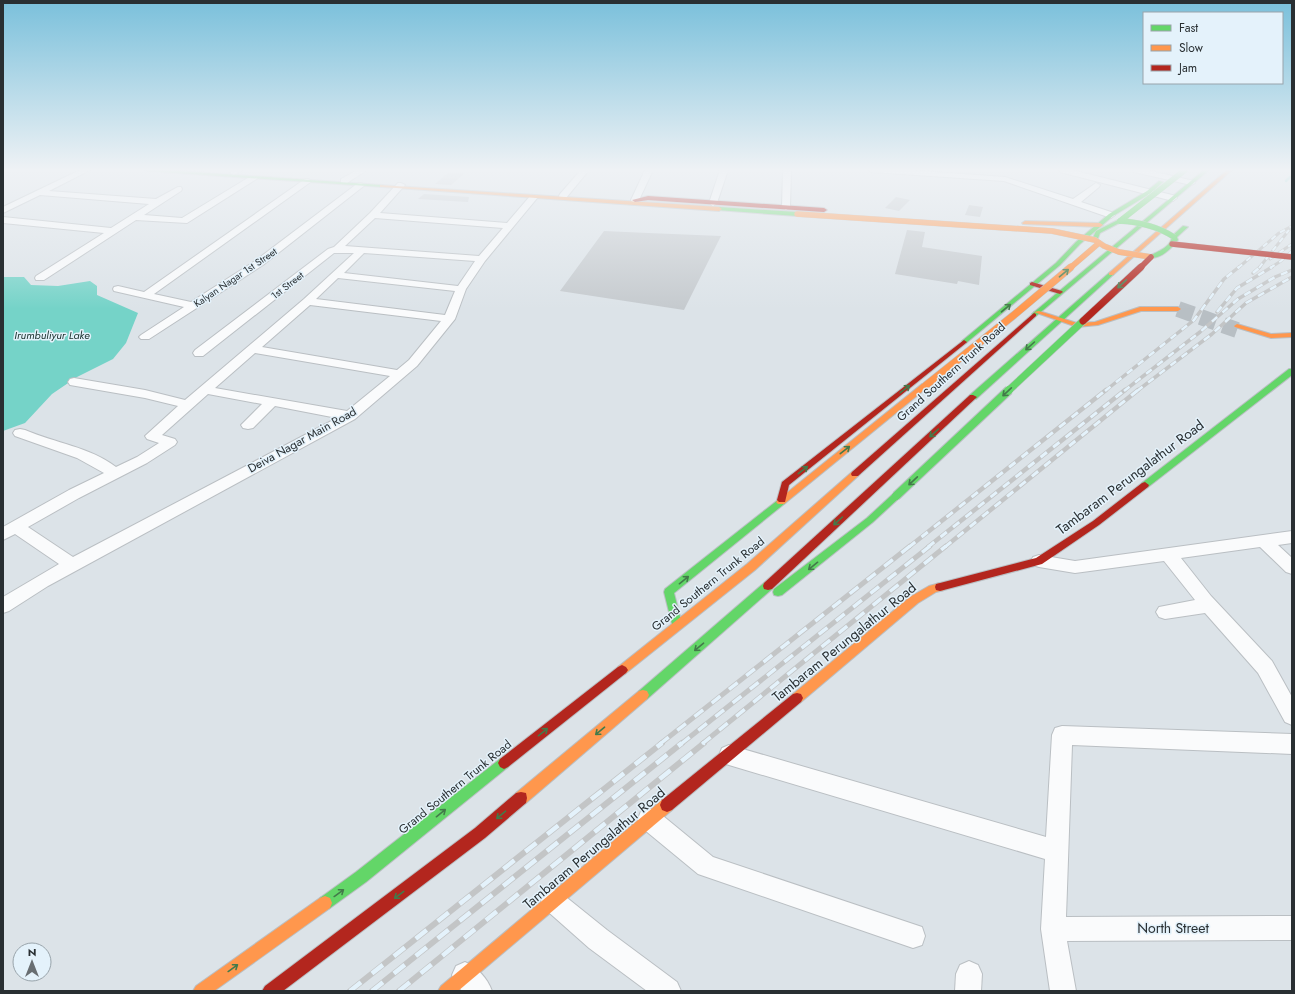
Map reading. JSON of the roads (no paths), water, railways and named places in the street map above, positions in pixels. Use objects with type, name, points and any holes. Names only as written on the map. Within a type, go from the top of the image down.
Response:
[{"type":"main road","points":[[847,216],[1098,235]]},
{"type":"main road","points":[[930,216],[1062,225],[1098,235],[1119,252],[1151,257]]},
{"type":"main road","points":[[677,625],[669,592],[814,474],[1008,320],[1098,235],[1110,216]]},
{"type":"main road","points":[[782,500],[785,484],[1023,294],[1032,284],[1058,264],[1078,243],[1098,235],[1126,216]]},
{"type":"main road","name":"Grand Southern Trunk Road","points":[[202,991],[361,877],[751,567],[1037,312],[1151,216]]},
{"type":"main road","points":[[270,991],[480,833],[729,621],[1059,319],[1177,216]]},
{"type":"main road","points":[[1120,221],[1152,225],[1167,231],[1174,240],[1292,257]]},
{"type":"main road","points":[[729,621],[786,587],[870,520],[1151,257],[1168,249],[1191,221]]},
{"type":"main road","points":[[1174,240],[1292,253]]},
{"type":"main road","points":[[1032,284],[1060,292]]},
{"type":"main road","points":[[1037,312],[1077,325],[1096,324],[1140,308],[1180,307],[1155,303],[1138,304],[1095,319],[1067,312]]},
{"type":"main road","points":[[1292,335],[1285,337],[1272,336],[1237,328],[1273,341],[1292,341]]},
{"type":"main road","name":"Tambaram Perungalathur Road","points":[[446,991],[472,983],[552,901],[914,600],[933,589],[1039,561],[1096,523],[1292,371]]},
{"type":"street","points":[[40,278],[135,217],[184,221],[192,216]]},
{"type":"street","points":[[146,295],[258,216]]},
{"type":"street","name":"Kalyan Nagar 1st Street","points":[[146,337],[259,263],[319,216]]},
{"type":"street","name":"1st Street","points":[[199,353],[331,251],[337,248],[371,216]]},
{"type":"street","points":[[390,216],[509,226]]},
{"type":"street","name":"Deiva Nagar Main Road","points":[[3,606],[42,581],[350,416],[413,363],[449,319],[461,289],[482,259],[517,216]]},
{"type":"street","points":[[3,220],[113,231]]},
{"type":"street","points":[[337,248],[482,259]]},
{"type":"street","points":[[10,530],[74,494],[142,460],[170,442],[152,436],[308,301],[362,250]]},
{"type":"street","points":[[336,275],[461,289]]},
{"type":"street","points":[[118,289],[193,306]]},
{"type":"street","points":[[308,301],[449,319]]},
{"type":"street","points":[[252,349],[400,374]]},
{"type":"street","points":[[74,382],[145,394],[188,405]]},
{"type":"street","points":[[205,390],[350,416]]},
{"type":"street","points":[[248,425],[272,402]]},
{"type":"street","points":[[20,433],[34,440],[85,455],[110,468],[115,474]]},
{"type":"street","points":[[10,530],[72,565]]},
{"type":"street","points":[[1039,561],[1075,567],[1169,556],[1292,537]]},
{"type":"street","points":[[1264,541],[1292,568]]},
{"type":"street","points":[[1169,556],[1209,605],[1265,667],[1292,716]]},
{"type":"street","points":[[1165,612],[1209,605]]},
{"type":"street","points":[[1063,991],[1053,929],[1062,735],[1292,744]]},
{"type":"street","points":[[729,755],[1057,851]]},
{"type":"street","points":[[649,819],[706,866],[912,936]]},
{"type":"street","points":[[552,901],[598,939],[668,991]]},
{"type":"street","name":"North Street","points":[[1053,929],[1292,928]]},
{"type":"water","name":"Irumbuliyur Lake","points":[[3,277],[24,277],[31,285],[58,286],[90,281],[97,286],[97,295],[138,313],[126,343],[113,359],[77,377],[52,394],[25,423],[3,431]]},
{"type":"tunnel","points":[[1178,309],[1237,330]]},
{"type":"railway","points":[[1238,268],[1279,233],[1292,226]]},
{"type":"railway","points":[[1259,268],[1289,230]]},
{"type":"railway","points":[[1270,259],[1292,244]]},
{"type":"railway","points":[[1270,268],[1292,251]]},
{"type":"railway","points":[[1105,391],[1194,320],[1224,279],[1239,267]]},
{"type":"railway","points":[[1217,312],[1237,288],[1272,267]]},
{"type":"railway","points":[[1253,273],[1259,268]]},
{"type":"railway","points":[[1124,391],[1200,332],[1238,299],[1275,277],[1292,270]]},
{"type":"railway","points":[[1137,391],[1212,334],[1246,303],[1292,277]]},
{"type":"railway","points":[[909,547],[1106,390]]},
{"type":"railway","points":[[928,547],[1125,390]]},
{"type":"railway","points":[[945,547],[1138,390]]},
{"type":"railway","points":[[660,744],[910,546]]},
{"type":"railway","points":[[681,744],[930,546]]},
{"type":"railway","points":[[702,744],[946,546]]},
{"type":"railway","points":[[350,991],[662,743]]},
{"type":"railway","points":[[372,991],[682,743]]},
{"type":"railway","points":[[399,991],[704,743]]}]
